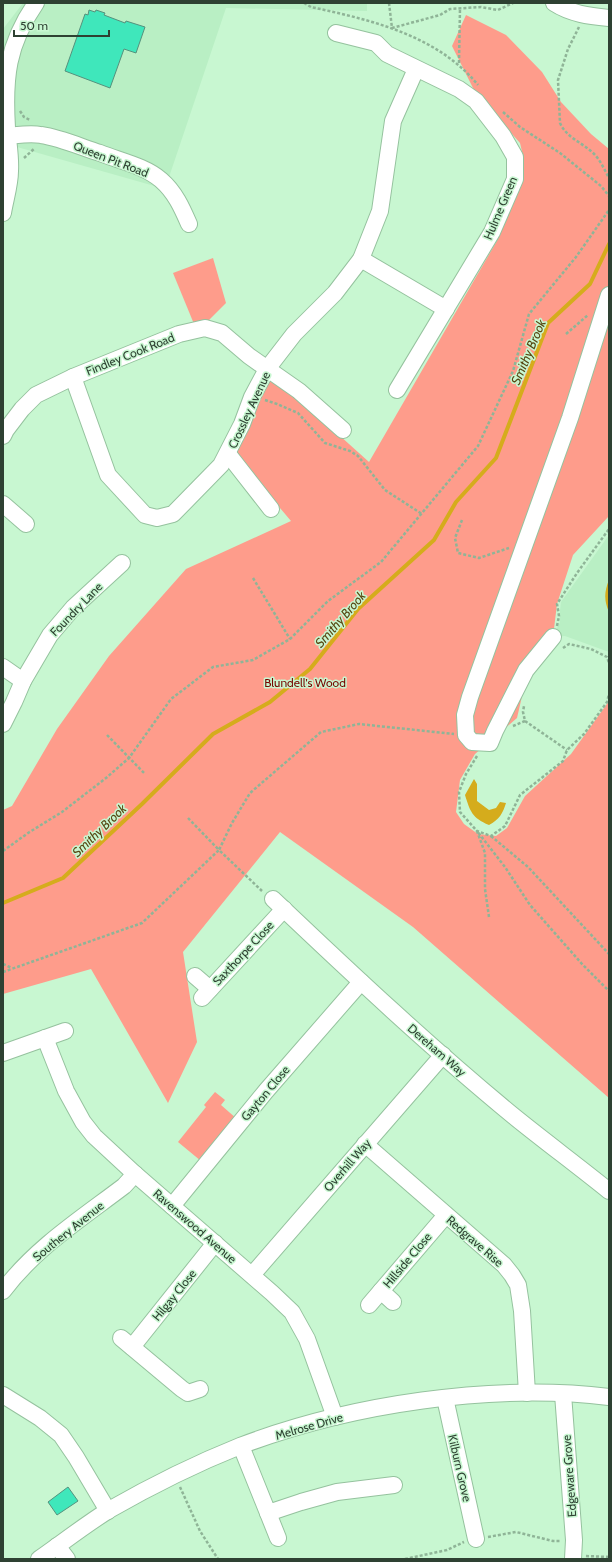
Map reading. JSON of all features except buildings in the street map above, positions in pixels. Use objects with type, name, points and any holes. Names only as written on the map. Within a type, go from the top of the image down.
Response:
[{"type":"street","points":[[3,213],[10,171],[6,111],[8,67],[12,49],[19,31],[36,3]]},
{"type":"street","points":[[554,3],[584,15],[609,18]]},
{"type":"street","name":"Hulme Green","points":[[336,33],[376,43],[387,54],[459,89],[476,101],[504,136],[515,157],[514,179],[492,232],[397,390]]},
{"type":"street","name":"Crossley Avenue","points":[[73,378],[108,474],[146,515],[157,518],[173,514],[221,465],[228,454],[242,424],[252,397],[267,369],[294,334],[335,293],[360,258],[380,211],[393,121],[416,69]]},
{"type":"street","name":"Queen Pit Road","points":[[8,136],[25,134],[41,135],[140,168],[161,179],[169,187],[178,201],[189,224]]},
{"type":"street","points":[[360,258],[446,309]]},
{"type":"street","points":[[554,637],[526,670],[494,731],[490,743],[472,742],[466,736],[465,715],[470,697],[570,418],[609,295]]},
{"type":"street","name":"Findley Cook Road","points":[[3,436],[22,409],[36,395],[179,334],[205,328],[222,333],[249,356],[299,391],[343,430]]},
{"type":"street","points":[[228,454],[270,509]]},
{"type":"street","points":[[3,504],[26,524]]},
{"type":"street","name":"Foundry Lane","points":[[3,724],[23,681],[50,635],[74,608],[122,563]]},
{"type":"street","points":[[3,667],[23,681]]},
{"type":"street","name":"Dereham Way","points":[[279,904],[361,982],[443,1055],[516,1118],[609,1191]]},
{"type":"street","name":"Saxthorpe Close","points":[[195,976],[206,993],[279,904]]},
{"type":"street","name":"Gayton Close","points":[[172,1206],[266,1091],[361,982]]},
{"type":"street","points":[[3,1053],[65,1031]]},
{"type":"street","name":"Ravenswood Avenue","points":[[45,1038],[66,1091],[83,1122],[94,1136],[135,1174],[252,1274],[292,1312],[308,1339],[335,1417]]},
{"type":"street","name":"Overhill Way","points":[[252,1274],[443,1055]]},
{"type":"street","name":"Redgrave Rise","points":[[365,1144],[504,1265],[518,1285],[522,1311],[527,1393]]},
{"type":"street","name":"Southery Avenue","points":[[3,1291],[24,1267],[46,1246],[124,1186],[135,1174]]},
{"type":"street","name":"Hillside Close","points":[[369,1305],[446,1215]]},
{"type":"street","name":"Hilgay Close","points":[[200,1390],[188,1393],[126,1343],[215,1243]]},
{"type":"street","points":[[381,1291],[393,1302]]},
{"type":"street","name":"Melrose Drive","points":[[39,1559],[108,1511],[175,1475],[241,1446],[335,1417],[445,1398],[527,1393],[609,1398]]},
{"type":"street","name":"Edgeware Grove","points":[[563,1394],[573,1555]]},
{"type":"street","points":[[4,1398],[40,1418],[61,1435],[108,1511]]},
{"type":"street","name":"Kilburn Grove","points":[[445,1398],[476,1539]]},
{"type":"street","points":[[241,1446],[278,1538]]},
{"type":"street","points":[[268,1514],[301,1502],[336,1492],[393,1484]]},
{"type":"street","points":[[57,1546],[67,1559]]},
{"type":"path","points":[[389,3],[392,28],[440,15],[450,9],[481,7],[498,10],[513,3]]},
{"type":"path","points":[[459,64],[460,8]]},
{"type":"path","points":[[584,15],[568,49],[558,80],[560,123],[562,129],[570,137],[592,152],[602,165],[609,178]]},
{"type":"path","points":[[18,108],[24,117],[36,122]]},
{"type":"path","points":[[22,162],[29,152],[41,146]]},
{"type":"path","points":[[3,851],[28,833],[62,812],[129,758],[171,699],[213,668],[253,660],[290,639],[328,601],[381,562],[478,446],[513,371],[529,314],[576,257],[609,210]]},
{"type":"path","points":[[252,397],[277,404],[298,413],[325,443],[350,451],[358,456],[385,490],[422,514]]},
{"type":"path","points":[[462,520],[455,538],[458,552],[479,558],[526,541]]},
{"type":"path","points":[[554,637],[559,616],[557,604],[577,573],[609,529]]},
{"type":"path","points":[[253,578],[290,639]]},
{"type":"path","points":[[491,836],[505,826],[520,795],[562,761],[567,750],[584,734],[607,702],[609,694]]},
{"type":"path","points":[[525,721],[567,750]]},
{"type":"path","points":[[3,972],[142,923],[219,850],[232,823],[250,793],[320,732],[360,724],[466,736]]},
{"type":"path","points":[[107,735],[145,774]]},
{"type":"path","points":[[188,818],[267,896],[279,904]]},
{"type":"path","points":[[477,831],[491,836],[528,867],[609,954]]},
{"type":"path","points":[[477,831],[485,853],[485,889],[489,917]]},
{"type":"path","points":[[477,831],[530,905],[582,964],[609,991]]},
{"type":"path","points":[[3,964],[12,968]]},
{"type":"path","points":[[175,1475],[195,1522],[218,1559]]},
{"type":"path","points":[[405,1559],[447,1550],[476,1539],[516,1532],[553,1541],[566,1540],[573,1555],[609,1557]]},
{"type":"shaded area","points":[[23,3],[367,3],[367,11],[226,8],[165,189],[3,143],[3,29]]},
{"type":"shaded area","points":[[609,535],[609,652],[565,636],[553,637],[560,622],[561,602]]},
{"type":"shaded area","points":[[609,580],[609,612],[605,596]]},
{"type":"shaded area","points":[[474,779],[477,784],[477,801],[489,810],[496,808],[500,802],[506,803],[500,816],[489,825],[475,817],[470,810],[465,795]]},
{"type":"green space","name":"Blundell's Wood","points":[[466,15],[506,35],[542,72],[561,102],[591,134],[609,149],[609,516],[573,555],[557,604],[553,637],[529,666],[517,718],[475,754],[460,780],[456,812],[464,824],[478,834],[496,836],[507,828],[525,796],[571,754],[609,701],[609,1098],[413,927],[280,832],[183,952],[197,1042],[168,1103],[91,969],[3,994],[3,810],[12,806],[57,729],[109,656],[186,569],[291,521],[234,451],[271,377],[369,462],[498,239],[523,178],[524,160],[520,143],[475,92],[452,46]]},
{"type":"green space","points":[[213,258],[226,303],[207,322],[194,324],[173,273]]},
{"type":"green space","points":[[215,1092],[225,1100],[221,1105],[237,1119],[201,1161],[178,1142],[206,1107],[204,1105]]},
{"type":"waterway","name":"Smithy Brook","points":[[3,903],[63,878],[142,804],[213,734],[270,702],[310,669],[358,609],[434,540],[456,502],[496,458],[548,323],[590,284],[609,244]]}]
